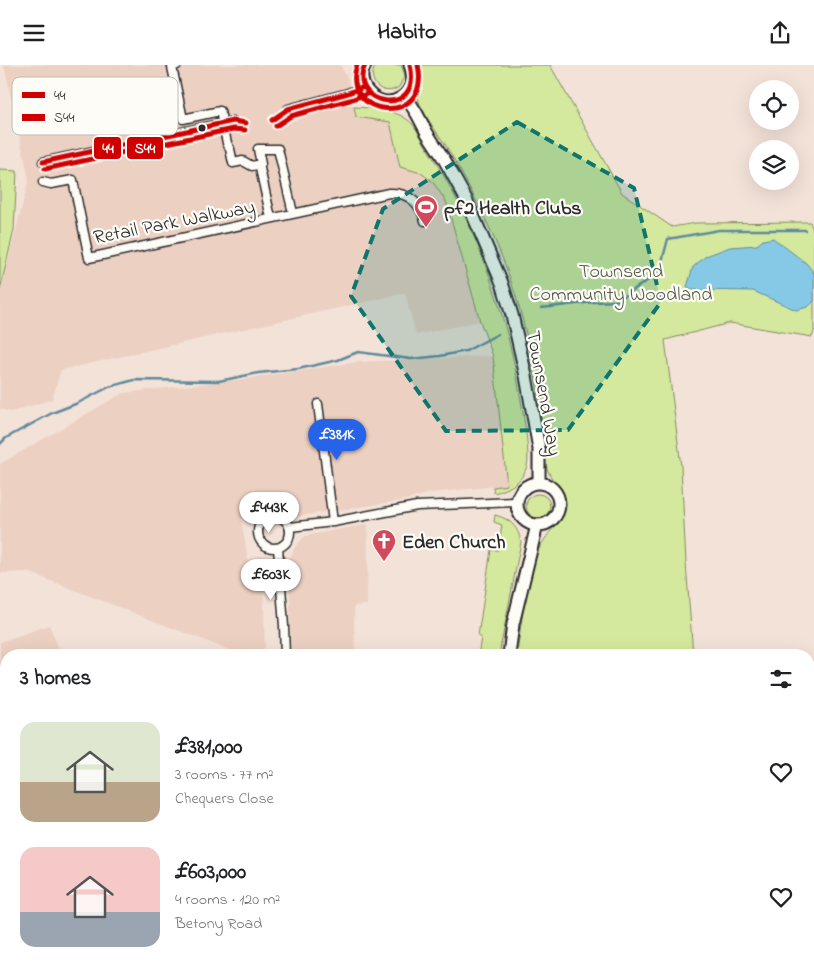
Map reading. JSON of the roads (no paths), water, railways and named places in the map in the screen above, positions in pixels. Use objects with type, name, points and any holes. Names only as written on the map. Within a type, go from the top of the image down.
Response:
[{"type":"main road","points":[[365,65],[362,71],[364,87],[372,97],[384,102],[392,102],[405,95],[411,87],[413,80],[410,65]]},
{"type":"main road","name":"Townsend Way","points":[[405,95],[466,199],[502,283],[512,315],[526,377],[539,449],[539,483]]},
{"type":"main road","name":"Townsend Way","points":[[515,503],[522,489],[529,485],[539,483],[549,486],[555,492],[559,501],[558,510],[553,519],[544,525],[537,525]]},
{"type":"main road","points":[[510,649],[515,614],[537,525],[532,525],[522,519],[515,503]]},
{"type":"street","points":[[174,77],[172,67],[177,65]]},
{"type":"street","points":[[288,109],[364,87]]},
{"type":"street","points":[[178,95],[183,119],[220,111],[226,143],[230,149],[233,163],[243,161],[252,166],[259,165]]},
{"type":"street","points":[[178,133],[233,121]]},
{"type":"street","points":[[43,163],[169,135]]},
{"type":"street","points":[[271,218],[259,165],[261,164],[258,149],[278,149],[293,213]]},
{"type":"street","name":"Retail Park Walkway","points":[[42,182],[51,184],[73,180],[89,258],[391,192],[401,193],[411,198],[418,205],[425,221]]},
{"type":"street","points":[[318,404],[334,522]]},
{"type":"street","points":[[290,527],[334,522],[417,506],[462,503],[515,503]]},
{"type":"street","points":[[267,516],[281,517],[290,527],[290,536],[286,544],[278,548],[270,549],[259,540],[257,533],[259,525],[261,520],[267,516]]},
{"type":"street","points":[[278,548],[284,649]]},
{"type":"water","points":[[773,238],[806,263],[814,273],[814,301],[808,307],[796,310],[753,291],[694,290],[687,287],[693,267],[706,256],[730,247],[757,245],[763,240]]},
{"type":"waterway","points":[[541,308],[616,301],[650,279],[660,269],[668,239],[719,230],[805,230]]},
{"type":"waterway","points":[[0,444],[6,438],[52,413],[78,403],[109,387],[134,380],[219,381],[258,373],[298,369],[338,360],[358,352],[411,359],[440,356],[466,351],[498,334]]},
{"type":"place","name":"pf2 Health Clubs","points":[[426,228]]},
{"type":"place","name":"Eden Church","points":[[384,562]]},
{"type":"park label","name":"Townsend Community Woodland","points":[[621,282]]}]
